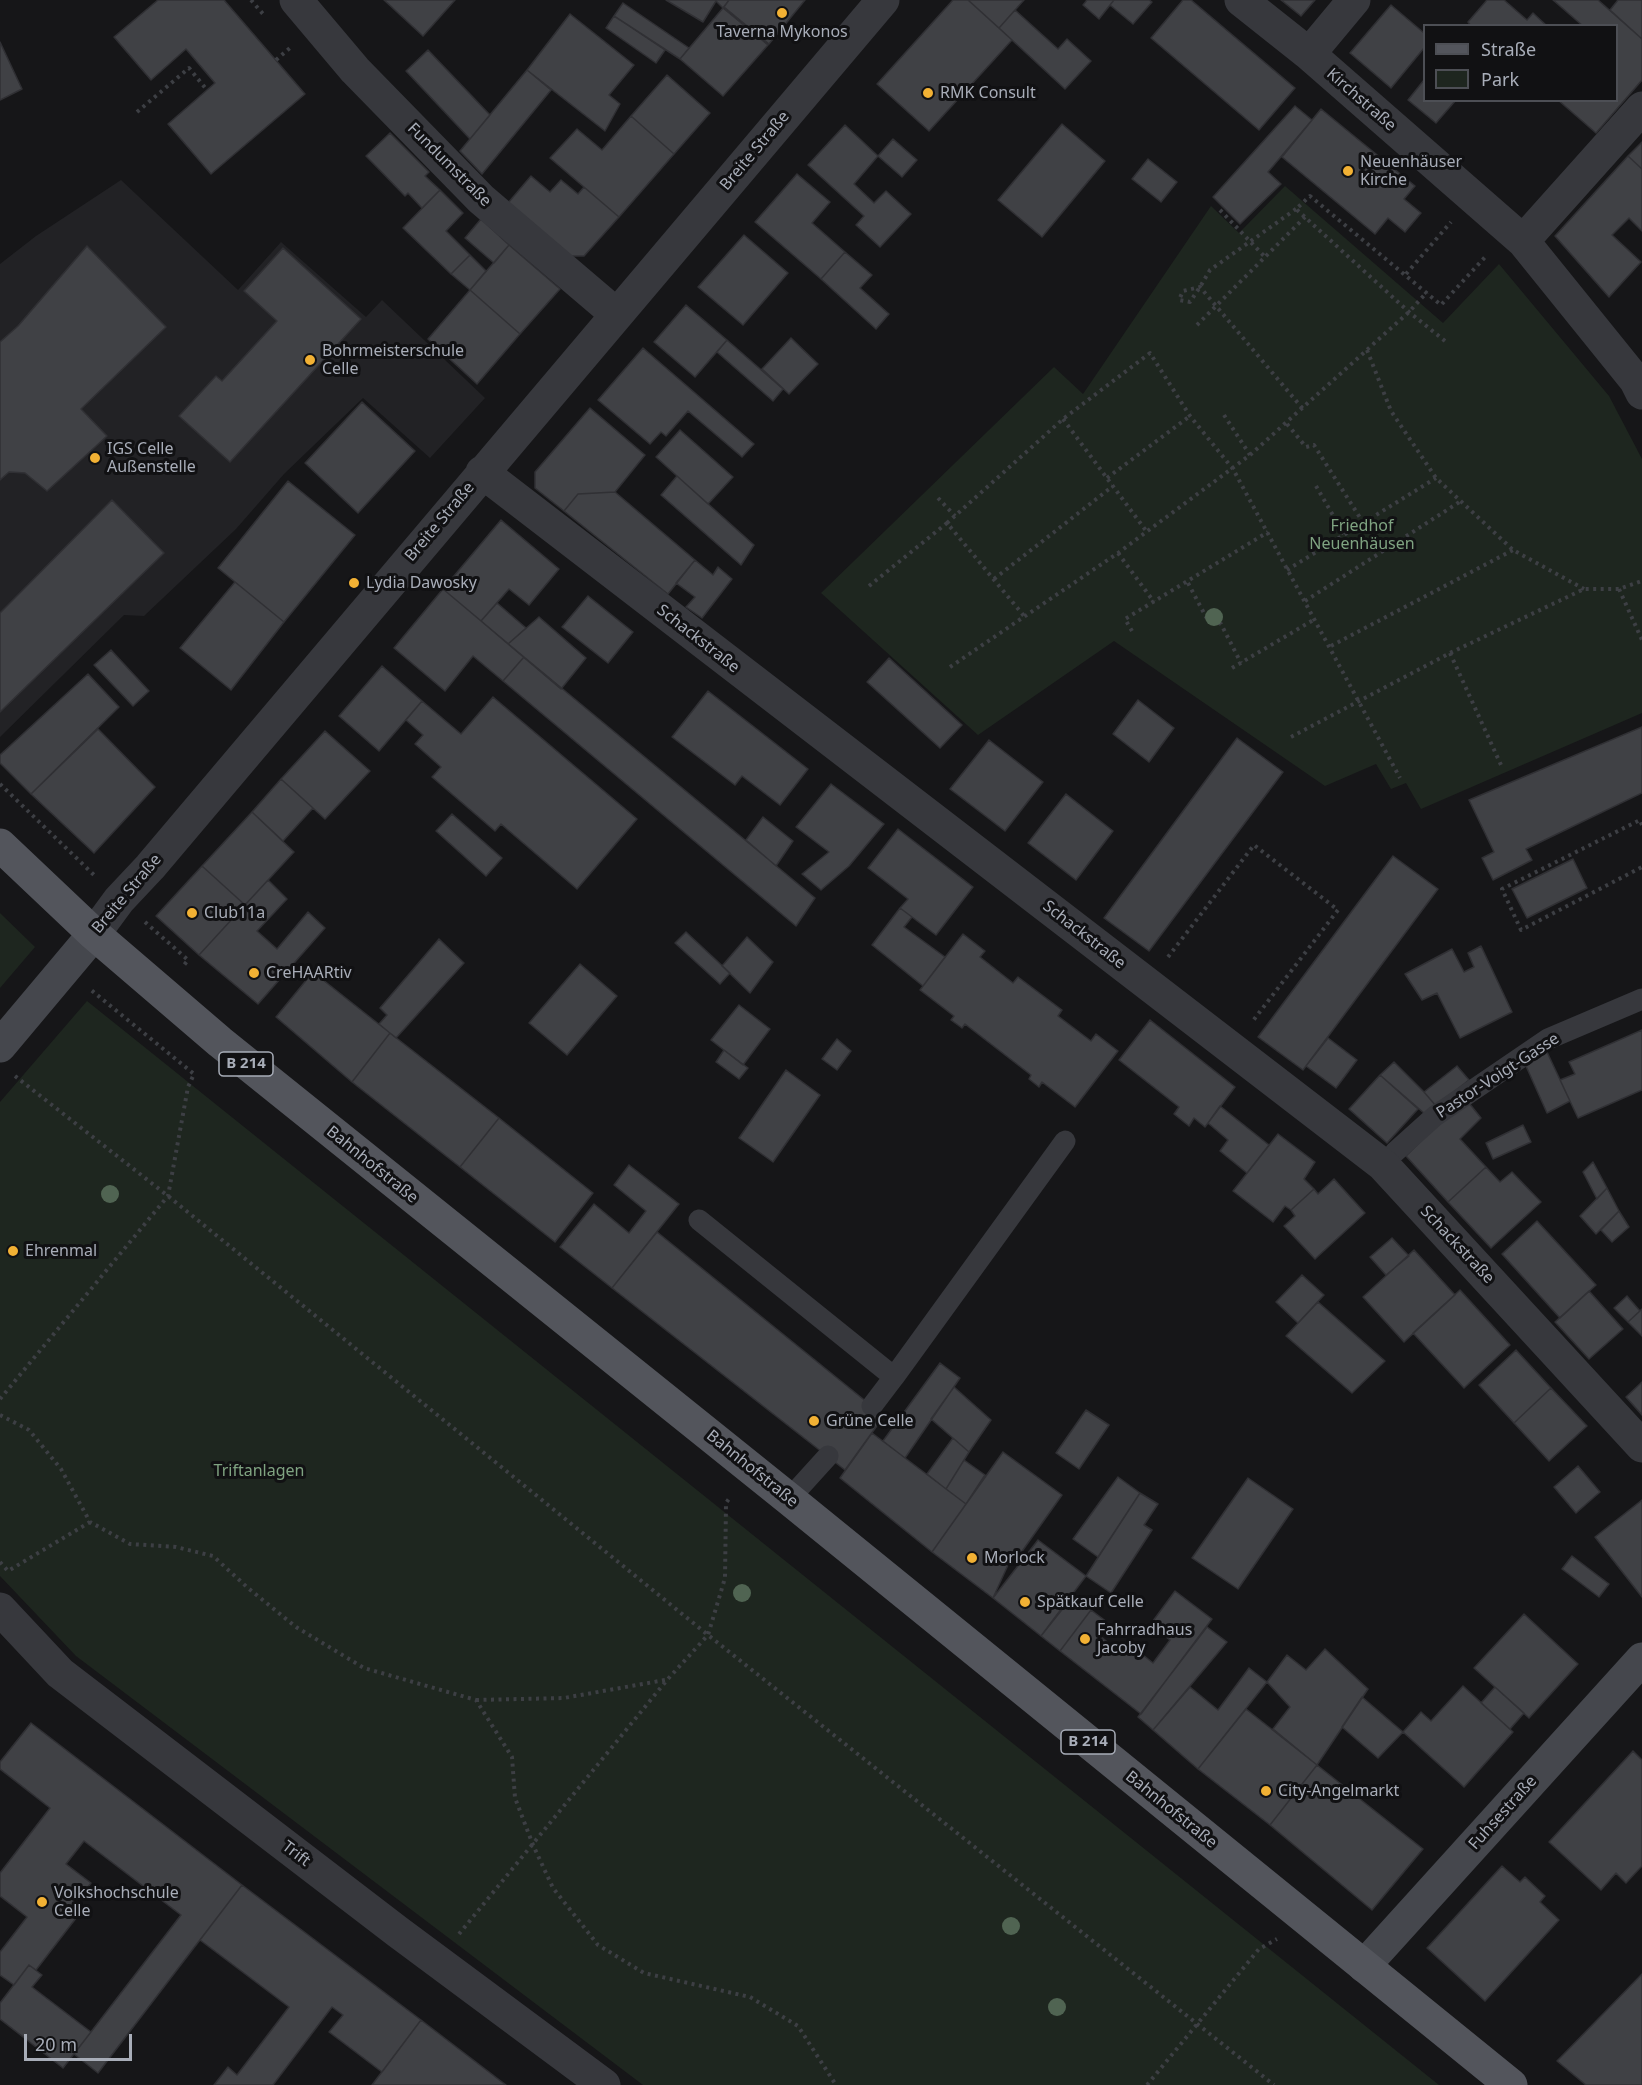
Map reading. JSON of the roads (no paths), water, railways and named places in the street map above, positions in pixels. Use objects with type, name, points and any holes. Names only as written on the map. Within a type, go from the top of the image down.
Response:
[{"type":"main road","name":"Bahnhofstraße","points":[[0,845],[94,934],[220,1042],[751,1468],[1511,2085]]},
{"type":"street","name":"Fundumstraße","points":[[296,0],[355,70],[481,199],[616,314]]},
{"type":"street","name":"Breite Straße","points":[[4,1058],[64,969],[119,900],[158,858],[883,0]]},
{"type":"street","name":"Kirchstraße","points":[[1241,0],[1309,54],[1517,236],[1636,381],[1642,393]]},
{"type":"street","points":[[1309,54],[1354,0]]},
{"type":"street","points":[[1517,236],[1642,108]]},
{"type":"street","name":"Schackstraße","points":[[482,472],[1383,1165],[1642,1446]]},
{"type":"street","name":"Trift","points":[[0,1609],[60,1673],[604,2085]]},
{"type":"street","name":"Fuhsestraße","points":[[1364,1966],[1642,1659]]},
{"type":"lane","name":"Pastor-Voigt-Gasse","points":[[1395,1152],[1436,1116],[1548,1039],[1642,999]]},
{"type":"lane","points":[[872,1406],[1065,1141]]},
{"type":"lane","points":[[699,1220],[894,1377]]},
{"type":"lane","points":[[789,1499],[828,1456]]},
{"type":"place","name":"Taverna Mykonos","points":[[782,13]]},
{"type":"place","name":"RMK Consult","points":[[928,93]]},
{"type":"place","name":"Neuenhäuser Kirche","points":[[1348,171]]},
{"type":"place","name":"Bohrmeisterschule Celle","points":[[310,360]]},
{"type":"place","name":"IGS Celle Außenstelle","points":[[95,458]]},
{"type":"place","name":"Lydia Dawosky","points":[[354,583]]},
{"type":"place","name":"Club11a","points":[[192,913]]},
{"type":"place","name":"CreHAARtiv","points":[[254,973]]},
{"type":"place","name":"Ehrenmal","points":[[13,1251]]},
{"type":"place","name":"Grüne Celle","points":[[814,1421]]},
{"type":"place","name":"Morlock","points":[[972,1558]]},
{"type":"place","name":"Spätkauf Celle","points":[[1025,1602]]},
{"type":"place","name":"Fahrradhaus Jacoby","points":[[1085,1639]]},
{"type":"place","name":"City-Angelmarkt","points":[[1266,1791]]},
{"type":"place","name":"Volkshochschule Celle","points":[[42,1902]]},
{"type":"park label","name":"Friedhof Neuenhäusen","points":[[1362,535]]},
{"type":"park label","name":"Triftanlagen","points":[[259,1471]]}]
